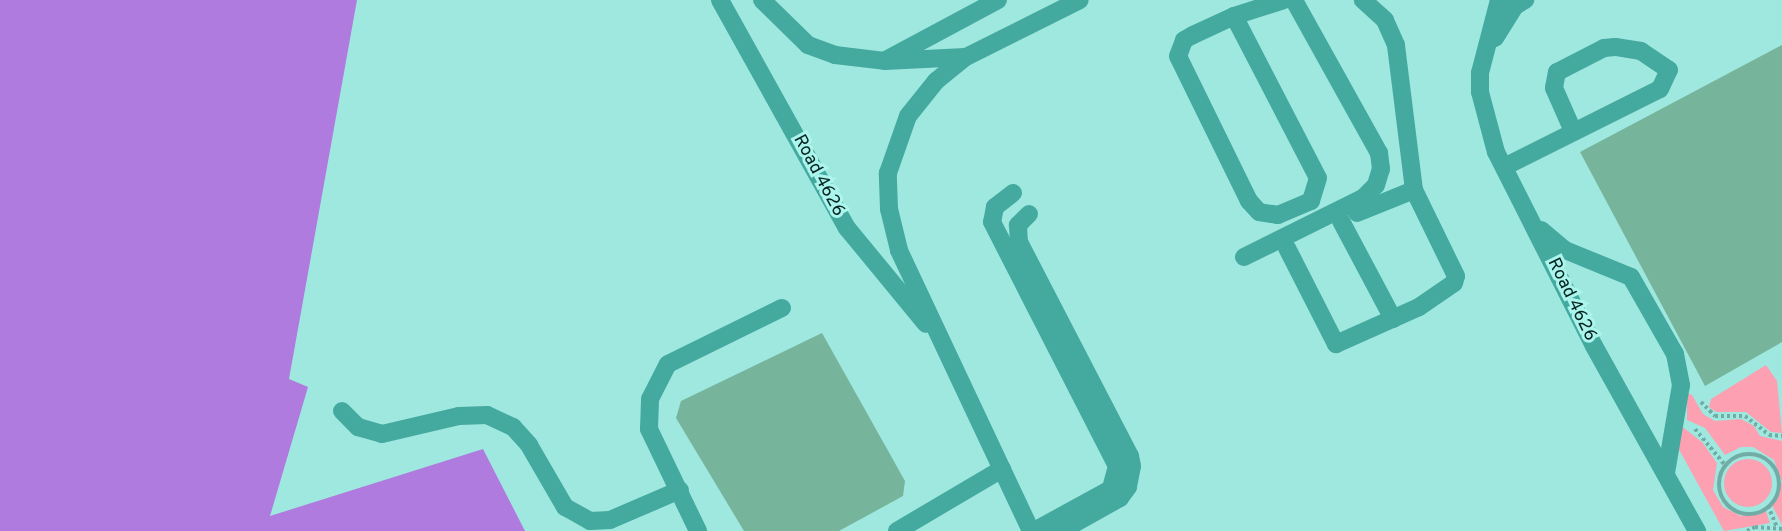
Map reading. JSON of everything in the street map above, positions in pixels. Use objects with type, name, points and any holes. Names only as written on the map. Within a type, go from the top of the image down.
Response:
[{"type":"street","name":"Road 4626","points":[[720,0],[847,228],[938,337]]},
{"type":"street","name":"Road 4626","points":[[762,0],[808,45],[835,55],[885,61],[966,57]]},
{"type":"street","points":[[885,61],[998,0]]},
{"type":"street","name":"Road 4626","points":[[1032,531],[938,337],[899,250],[890,209],[888,173],[908,116],[936,81],[966,57],[1080,0]]},
{"type":"street","points":[[1234,16],[1317,178],[1311,201],[1278,215],[1259,212],[1249,201],[1178,56],[1184,40],[1234,16],[1284,0]]},
{"type":"street","points":[[1294,0],[1379,153],[1381,170],[1376,185],[1363,198],[1246,263],[1287,248],[1382,200],[1414,190]]},
{"type":"street","points":[[1287,248],[1336,344],[1439,296],[1454,284],[1456,276],[1414,190],[1396,45],[1385,20],[1363,0]]},
{"type":"street","name":"Road 4626","points":[[1499,0],[1484,57],[1482,110],[1504,166],[1594,346],[1697,531]]},
{"type":"street","name":"Road 4626","points":[[1484,57],[1511,13],[1525,0]]},
{"type":"street","points":[[1504,166],[1660,89],[1669,70],[1641,51],[1615,47],[1604,48],[1557,72],[1554,87],[1574,131]]},
{"type":"street","points":[[1013,194],[995,207],[992,222],[1117,466],[1111,489],[1032,531]]},
{"type":"street","points":[[1029,214],[1018,225],[1019,242],[1130,456],[1132,466],[1128,487],[1120,498],[1061,531]]},
{"type":"street","points":[[1532,219],[1565,250],[1631,277],[1675,354],[1681,385],[1666,473]]},
{"type":"street","points":[[1341,221],[1393,319]]},
{"type":"street","points":[[698,531],[650,429],[650,399],[668,364],[782,308]]},
{"type":"street","points":[[342,411],[358,427],[382,434],[459,416],[487,415],[513,427],[529,445],[565,507],[590,521],[610,520],[680,490]]},
{"type":"street","points":[[897,531],[1002,469]]},
{"type":"path","points":[[1681,385],[1697,394],[1708,412],[1745,416],[1769,435],[1782,436]]},
{"type":"path","points":[[1676,418],[1697,431],[1725,465]]},
{"type":"path","points":[[1745,454],[1769,463],[1779,486],[1768,506],[1744,513],[1727,504],[1719,486],[1725,465],[1745,454]]},
{"type":"path","points":[[1768,506],[1780,528]]},
{"type":"path","points":[[1747,531],[1755,527],[1780,528]]},
{"type":"shaded area","points":[[0,0],[357,0],[289,379],[308,387],[270,516],[483,449],[525,531],[0,531]]},
{"type":"shaded area","points":[[1766,365],[1777,381],[1782,433],[1771,432],[1746,412],[1716,412],[1709,407],[1711,399]]},
{"type":"shaded area","points":[[1687,393],[1692,395],[1703,414],[1715,421],[1741,419],[1754,426],[1760,436],[1782,441],[1782,482],[1774,460],[1753,447],[1741,447],[1725,455],[1705,428],[1687,420]]},
{"type":"shaded area","points":[[1680,425],[1702,442],[1717,463],[1713,490],[1723,507],[1741,516],[1766,511],[1770,523],[1724,531],[1677,446]]},
{"type":"shaded area","points":[[1748,459],[1765,466],[1772,483],[1765,500],[1748,507],[1731,500],[1724,483],[1731,466]]},
{"type":"shaded area","points":[[1782,482],[1782,525],[1772,505]]},
{"type":"building","points":[[1782,45],[1782,342],[1705,386],[1580,152]]},
{"type":"building","points":[[822,333],[905,481],[903,496],[839,531],[744,531],[676,418],[681,401]]}]
